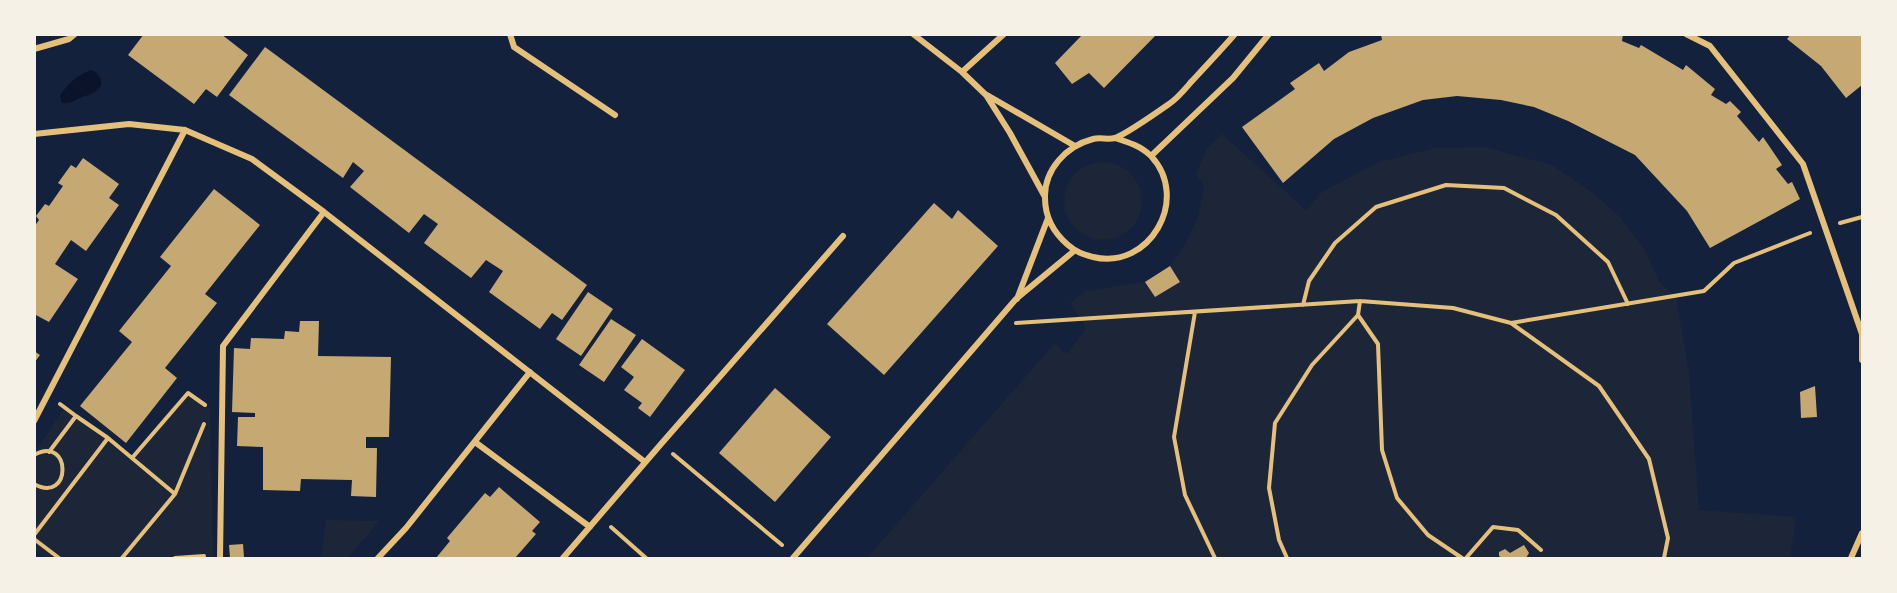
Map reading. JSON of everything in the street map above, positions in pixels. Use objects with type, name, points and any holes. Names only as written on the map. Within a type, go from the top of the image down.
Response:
[{"type":"street","points":[[34,49],[69,39],[75,34]]},
{"type":"street","points":[[510,34],[514,47],[615,115]]},
{"type":"street","points":[[914,34],[962,72],[986,95],[1010,133],[1045,198]]},
{"type":"street","points":[[962,72],[1004,34]]},
{"type":"street","points":[[1115,138],[1172,103],[1235,34]]},
{"type":"street","points":[[1151,156],[1233,78],[1269,34]]},
{"type":"street","points":[[1686,34],[1710,46],[1803,164],[1862,334],[1863,360]]},
{"type":"street","points":[[986,95],[1075,146]]},
{"type":"street","points":[[34,134],[129,124],[185,130],[252,159],[324,212],[645,462]]},
{"type":"street","points":[[34,421],[185,130]]},
{"type":"street","points":[[1094,138],[1115,138],[1134,144],[1151,156],[1162,174],[1167,194],[1165,215],[1156,233],[1141,248],[1122,257],[1102,259],[1074,250],[1058,237],[1048,218],[1045,198],[1048,177],[1059,159],[1075,146],[1094,138]]},
{"type":"street","points":[[220,558],[223,346],[324,212]]},
{"type":"street","points":[[1016,299],[1048,218]]},
{"type":"street","points":[[564,558],[660,444],[843,236]]},
{"type":"street","points":[[794,557],[1016,299],[1074,250]]},
{"type":"street","points":[[378,558],[406,528],[530,372]]},
{"type":"street","points":[[475,442],[590,527]]},
{"type":"street","points":[[1851,558],[1863,533]]},
{"type":"path","points":[[1303,305],[1309,281],[1335,243],[1376,207],[1446,185],[1504,188],[1556,215],[1608,262],[1628,304]]},
{"type":"path","points":[[1511,323],[1704,291],[1734,263],[1825,227],[1863,217]]},
{"type":"path","points":[[994,325],[1360,302],[1453,308],[1511,323],[1599,386],[1649,459],[1668,538],[1664,558]]},
{"type":"path","points":[[1287,558],[1279,540],[1269,488],[1275,423],[1312,365],[1358,315],[1360,302]]},
{"type":"path","points":[[1195,312],[1174,437],[1185,495],[1215,558]]},
{"type":"path","points":[[1358,315],[1378,344],[1382,450],[1397,498],[1428,535],[1464,558],[1493,527],[1518,531],[1541,550]]},
{"type":"path","points":[[132,458],[188,393],[210,409]]},
{"type":"path","points":[[49,452],[76,416],[108,438],[175,494]]},
{"type":"path","points":[[122,558],[175,494],[206,420]]},
{"type":"path","points":[[59,558],[34,537],[108,438]]},
{"type":"path","points":[[660,444],[794,557]]},
{"type":"path","points":[[34,455],[49,452],[55,454],[63,463],[63,474],[56,484],[45,488],[34,484]]},
{"type":"path","points":[[599,516],[646,558]]},
{"type":"shaded area","points":[[93,70],[98,74],[101,82],[99,89],[71,102],[62,103],[60,96],[70,83],[83,73]]},
{"type":"shaded area","points":[[1222,134],[1306,210],[1322,192],[1379,162],[1436,148],[1484,147],[1552,165],[1592,192],[1619,216],[1645,250],[1659,282],[1676,296],[1689,373],[1699,510],[1796,517],[1790,558],[867,558],[1054,344],[1067,354],[1086,328],[1070,303],[1086,291],[1145,282],[1170,266],[1184,246],[1198,218],[1204,186],[1196,174],[1207,148]]},
{"type":"shaded area","points":[[1103,162],[1118,165],[1131,173],[1139,186],[1142,201],[1139,216],[1131,229],[1118,237],[1103,240],[1088,237],[1075,229],[1067,216],[1064,201],[1067,186],[1075,173],[1088,165]]},
{"type":"shaded area","points":[[188,393],[210,409],[213,558],[45,558],[35,550],[34,453],[65,407],[132,458]]},
{"type":"shaded area","points":[[326,520],[379,521],[348,558],[321,558]]},
{"type":"building","points":[[144,34],[221,34],[248,55],[217,97],[206,89],[194,104],[128,55]]},
{"type":"building","points":[[1083,34],[1157,34],[1104,88],[1089,73],[1072,84],[1055,63]]},
{"type":"building","points":[[1381,34],[1623,34],[1622,41],[1639,48],[1641,45],[1683,70],[1686,65],[1715,89],[1711,95],[1726,104],[1730,101],[1741,112],[1737,116],[1759,142],[1763,137],[1782,165],[1776,169],[1788,184],[1792,182],[1800,199],[1710,248],[1687,211],[1635,155],[1568,121],[1534,107],[1501,100],[1457,96],[1423,100],[1373,118],[1334,139],[1283,183],[1242,127],[1295,89],[1290,83],[1319,63],[1324,71],[1349,52],[1382,40]]},
{"type":"building","points":[[1791,34],[1862,34],[1862,85],[1846,98],[1821,66],[1787,39]]},
{"type":"building","points":[[265,47],[587,285],[562,320],[552,313],[540,329],[489,292],[503,271],[486,260],[471,278],[424,243],[438,224],[424,214],[409,233],[350,187],[364,171],[353,162],[343,178],[229,95]]},
{"type":"building","points":[[83,158],[119,184],[109,198],[119,205],[86,251],[71,240],[55,264],[78,279],[49,322],[34,314],[34,227],[39,220],[36,216],[45,204],[49,206],[63,186],[58,183],[71,165],[76,168]]},
{"type":"building","points":[[214,189],[260,225],[205,294],[217,303],[165,368],[177,378],[126,443],[80,406],[132,342],[119,331],[171,266],[160,257]]},
{"type":"building","points":[[934,203],[952,219],[958,210],[998,246],[884,375],[827,324]]},
{"type":"building","points":[[1170,266],[1180,282],[1155,297],[1145,282]]},
{"type":"building","points":[[588,292],[613,309],[581,356],[556,339]]},
{"type":"building","points":[[611,319],[636,335],[604,382],[579,365]]},
{"type":"building","points":[[300,321],[319,321],[318,356],[391,357],[389,437],[366,437],[366,448],[377,448],[376,497],[351,496],[352,480],[301,479],[300,491],[263,490],[263,447],[237,446],[238,417],[255,417],[255,413],[232,412],[234,348],[250,349],[251,338],[284,339],[285,331],[299,332]]},
{"type":"building","points":[[642,339],[685,370],[650,417],[638,408],[642,403],[624,390],[634,377],[621,367]]},
{"type":"building","points":[[34,351],[40,355],[34,363]]},
{"type":"building","points":[[1815,386],[1817,417],[1801,418],[1800,392]]},
{"type":"building","points":[[775,388],[831,437],[775,502],[719,453]]},
{"type":"building","points":[[499,487],[540,522],[532,531],[536,534],[515,558],[436,558],[450,541],[447,538],[485,493],[490,497]]},
{"type":"building","points":[[243,544],[244,557],[230,558],[229,545]]},
{"type":"building","points":[[1524,545],[1529,553],[1526,558],[1499,556],[1499,552],[1505,549],[1510,553]]}]
